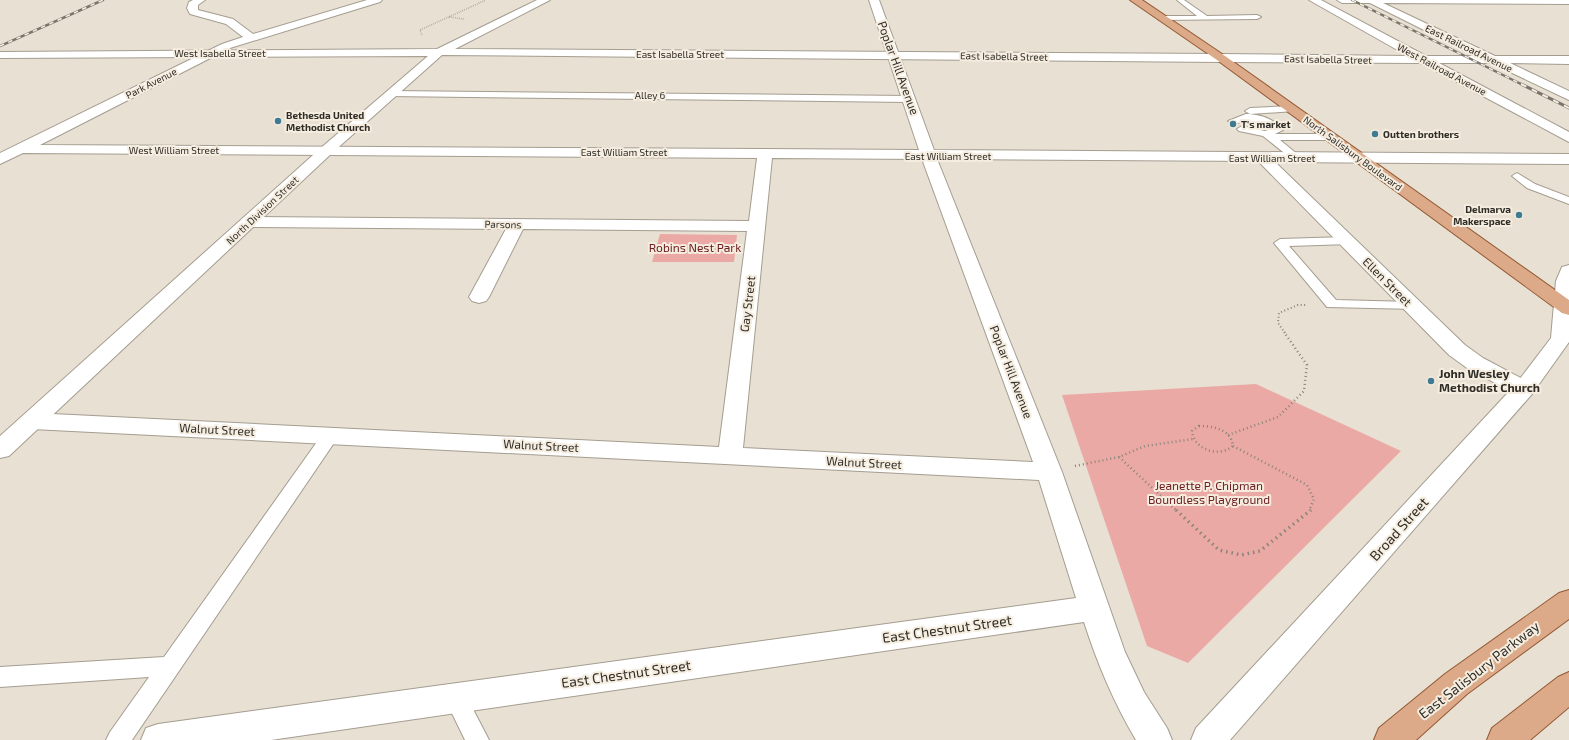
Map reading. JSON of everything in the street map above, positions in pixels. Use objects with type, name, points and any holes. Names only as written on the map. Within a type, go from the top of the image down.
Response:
[{"type":"main road","name":"North Salisbury Boulevard","points":[[1135,0],[1221,58],[1566,307]]},
{"type":"main road","name":"East Salisbury Parkway","points":[[1391,740],[1456,684],[1569,602]]},
{"type":"main road","points":[[1504,740],[1569,687]]},
{"type":"street","points":[[200,0],[193,4],[192,8],[194,12],[228,20],[235,24],[250,38]]},
{"type":"street","name":"Park Avenue","points":[[0,160],[210,53],[250,38],[329,16],[377,0]]},
{"type":"street","name":"North Division Street","points":[[0,450],[327,150],[391,94],[434,52],[545,0]]},
{"type":"street","name":"Poplar Hill Avenue","points":[[874,0],[892,55],[929,156],[1049,472],[1109,652],[1132,703],[1155,740]]},
{"type":"street","name":"West Railroad Avenue","points":[[1314,0],[1569,138]]},
{"type":"street","points":[[1342,0],[1569,1]]},
{"type":"street","name":"East Railroad Avenue","points":[[1370,0],[1569,96]]},
{"type":"street","name":"West Isabella Street","points":[[0,55],[434,52]]},
{"type":"street","name":"East Isabella Street","points":[[434,52],[1496,61],[1569,60]]},
{"type":"street","name":"West William Street","points":[[21,149],[327,150]]},
{"type":"street","name":"East William Street","points":[[327,150],[765,153],[929,156],[1569,159]]},
{"type":"street","name":"Gay Street","points":[[730,456],[765,153]]},
{"type":"street","name":"Ellen Street","points":[[1263,158],[1457,350],[1475,363],[1524,389]]},
{"type":"street","name":"Parsons","points":[[249,222],[757,226]]},
{"type":"street","points":[[479,297],[517,225]]},
{"type":"street","name":"Broad Street","points":[[1208,740],[1524,389],[1561,338],[1566,307],[1566,281],[1569,271]]},
{"type":"street","name":"Walnut Street","points":[[32,421],[1049,472]]},
{"type":"street","name":"East Chestnut Street","points":[[158,740],[1094,608]]},
{"type":"lane","points":[[1180,0],[1205,18]]},
{"type":"lane","points":[[1162,18],[1257,17]]},
{"type":"lane","name":"Alley 6","points":[[391,94],[909,99]]},
{"type":"lane","points":[[1247,119],[1239,112],[1292,109]]},
{"type":"lane","points":[[1233,121],[1263,118],[1278,130],[1265,133]]},
{"type":"lane","points":[[1242,129],[1265,133],[1331,137]]},
{"type":"lane","points":[[1265,133],[1297,158]]},
{"type":"lane","points":[[1517,176],[1531,186],[1569,201]]},
{"type":"lane","points":[[1346,241],[1280,243],[1332,304],[1411,306]]},
{"type":"lane","points":[[118,740],[168,666],[330,436]]},
{"type":"lane","points":[[0,677],[168,666]]},
{"type":"lane","points":[[456,699],[477,740]]},
{"type":"path","points":[[434,52],[434,47],[426,47],[420,30],[486,0]]},
{"type":"path","points":[[1228,434],[1278,417],[1304,391],[1306,365],[1278,323],[1279,313],[1298,306],[1332,304]]},
{"type":"path","points":[[1199,426],[1211,426],[1228,434],[1233,442],[1233,446],[1227,451],[1215,452],[1202,447],[1193,439],[1192,431],[1199,426]]},
{"type":"path","points":[[1049,472],[1119,457],[1145,446],[1193,439]]},
{"type":"path","points":[[1119,457],[1219,550],[1242,555],[1260,551],[1311,510],[1314,499],[1307,485],[1233,446]]},
{"type":"green space","name":"Robins Nest Park","points":[[660,234],[737,235],[734,262],[652,262]]},
{"type":"green space","name":"Jeanette P. Chipman Boundless Playground","points":[[1256,384],[1401,451],[1188,663],[1147,646],[1062,395]]},
{"type":"railway","points":[[0,46],[103,0]]},
{"type":"railway","points":[[1352,0],[1523,85]]},
{"type":"railway","points":[[1523,85],[1569,108]]},
{"type":"place","name":"Bethesda United Methodist Church","points":[[278,121]]},
{"type":"place","name":"T's market","points":[[1233,124]]},
{"type":"place","name":"Outten brothers","points":[[1375,134]]},
{"type":"place","name":"Delmarva Makerspace","points":[[1519,215]]},
{"type":"place","name":"John Wesley Methodist Church","points":[[1431,381]]}]
